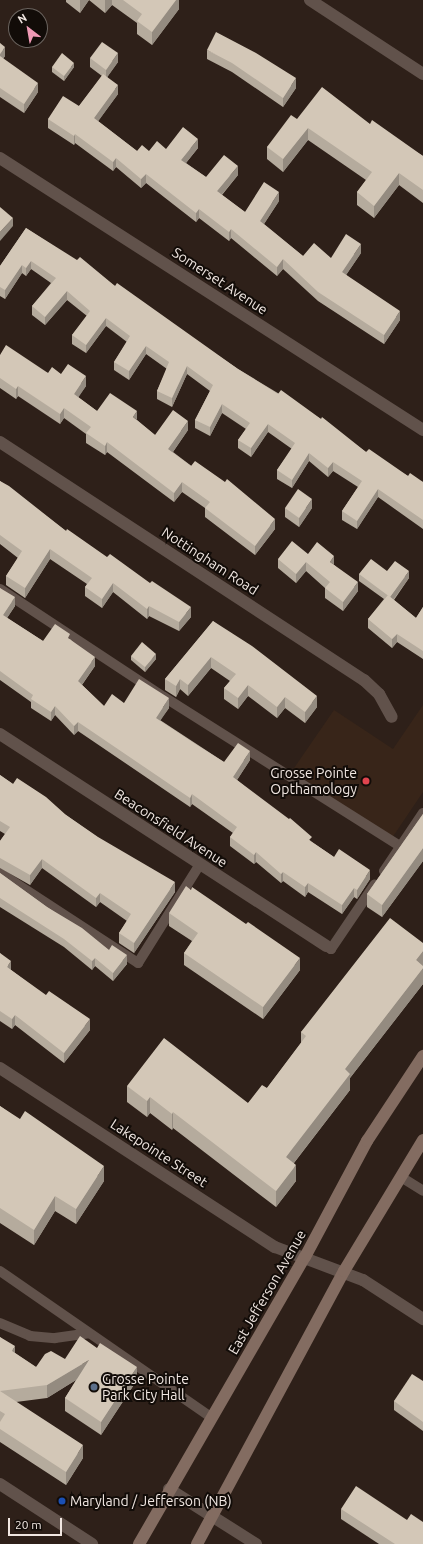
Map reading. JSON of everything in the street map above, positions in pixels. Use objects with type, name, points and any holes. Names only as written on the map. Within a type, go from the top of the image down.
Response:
[{"type":"main road","name":"East Jefferson Avenue","points":[[139,1544],[169,1489],[305,1257],[367,1141],[423,1056]]},
{"type":"main road","points":[[197,1544],[344,1271],[423,1140]]},
{"type":"street","points":[[310,0],[423,74]]},
{"type":"street","name":"Somerset Avenue","points":[[0,158],[423,430]]},
{"type":"street","name":"Nottingham Road","points":[[0,442],[364,680],[379,694],[392,717]]},
{"type":"street","name":"Beaconsfield Avenue","points":[[0,734],[326,946]]},
{"type":"street","name":"Lakepointe Street","points":[[0,1068],[276,1247],[344,1271]]},
{"type":"street","points":[[344,1271],[364,1280],[423,1319]]},
{"type":"street","points":[[0,1484],[92,1544]]},
{"type":"street","points":[[169,1489],[256,1544]]},
{"type":"lane","points":[[0,588],[164,697],[400,846]]},
{"type":"lane","points":[[326,946],[331,949],[423,813]]},
{"type":"lane","points":[[0,873],[138,963],[200,864]]},
{"type":"lane","points":[[400,1177],[423,1191]]},
{"type":"lane","points":[[0,1271],[211,1417]]},
{"type":"lane","points":[[0,1322],[30,1336],[55,1338],[89,1333]]},
{"type":"shaded area","name":"Grosse Pointe Opthamology","points":[[423,705],[423,792],[392,838],[292,771],[334,710],[393,749]]},
{"type":"building","points":[[123,0],[176,0],[152,32],[137,21],[142,14]]},
{"type":"building","points":[[216,32],[256,53],[296,78],[283,98],[232,63],[207,50]]},
{"type":"building","points":[[102,42],[118,53],[106,70],[90,58]]},
{"type":"building","points":[[0,43],[5,47],[0,54]]},
{"type":"building","points":[[62,53],[74,63],[64,76],[52,67]]},
{"type":"building","points":[[0,56],[38,83],[24,104],[0,88]]},
{"type":"building","points":[[103,74],[118,85],[94,118],[137,151],[142,145],[149,151],[157,141],[166,149],[183,127],[198,139],[181,160],[206,177],[224,155],[238,166],[217,191],[245,212],[264,182],[279,192],[260,221],[303,256],[314,243],[331,258],[346,234],[361,244],[342,272],[400,311],[384,335],[318,292],[283,259],[277,267],[231,229],[229,232],[199,209],[196,213],[146,174],[141,179],[116,158],[113,162],[75,134],[74,136],[48,119],[63,96],[79,106]]},
{"type":"building","points":[[322,87],[370,124],[372,120],[423,156],[423,190],[399,173],[374,206],[357,192],[372,172],[308,128],[283,159],[267,147],[291,115],[297,119]]},
{"type":"building","points":[[0,207],[13,218],[0,232]]},
{"type":"building","points":[[26,228],[77,260],[80,257],[115,286],[117,283],[238,369],[278,394],[281,390],[321,419],[322,417],[366,452],[369,449],[408,476],[410,473],[423,482],[423,520],[378,489],[357,521],[342,511],[362,481],[333,462],[328,468],[309,453],[292,480],[277,470],[295,443],[268,424],[251,448],[238,440],[250,423],[222,404],[210,427],[195,420],[213,385],[187,366],[172,398],[157,391],[169,362],[146,346],[129,371],[114,362],[130,336],[106,318],[86,345],[72,335],[90,311],[67,291],[45,317],[32,306],[56,278],[31,261],[26,268],[22,265],[5,290],[0,287],[0,266]]},
{"type":"building","points":[[6,345],[48,373],[52,367],[61,374],[68,364],[86,376],[74,394],[97,411],[110,393],[137,411],[133,417],[155,435],[173,410],[188,421],[168,449],[191,466],[195,461],[225,482],[227,479],[275,519],[255,546],[205,508],[210,502],[182,482],[174,493],[107,442],[105,446],[86,433],[91,427],[64,408],[60,414],[18,386],[16,389],[0,378],[0,355]]},
{"type":"building","points":[[0,481],[9,486],[66,531],[67,529],[107,557],[110,554],[150,583],[152,581],[191,607],[179,622],[149,606],[147,609],[113,583],[102,599],[85,587],[92,578],[50,549],[25,588],[6,576],[22,551],[0,535]]},
{"type":"building","points":[[298,489],[312,499],[299,518],[285,508]]},
{"type":"building","points":[[292,541],[308,554],[317,542],[334,556],[330,562],[358,582],[343,602],[325,588],[330,582],[306,562],[296,574],[278,559]]},
{"type":"building","points":[[371,559],[387,571],[395,561],[409,571],[390,597],[359,574]]},
{"type":"building","points":[[0,588],[15,597],[3,615],[43,641],[55,624],[70,634],[68,638],[95,657],[78,681],[104,706],[112,694],[124,703],[139,679],[169,698],[156,718],[197,745],[224,762],[238,743],[250,751],[233,777],[289,819],[290,818],[312,837],[309,840],[334,857],[339,849],[370,870],[357,890],[354,888],[342,905],[308,883],[305,887],[283,872],[281,874],[256,852],[254,855],[230,837],[237,827],[192,794],[190,798],[78,722],[74,726],[55,706],[51,712],[31,699],[33,695],[0,671]]},
{"type":"building","points":[[388,595],[416,618],[423,607],[423,651],[397,634],[392,639],[368,619]]},
{"type":"building","points":[[213,621],[252,646],[317,696],[305,712],[285,697],[277,707],[248,685],[238,698],[224,688],[236,674],[211,657],[188,685],[180,679],[176,686],[165,679]]},
{"type":"building","points":[[142,642],[156,654],[145,667],[131,656]]},
{"type":"building","points":[[0,775],[13,784],[17,778],[46,797],[66,815],[98,837],[175,882],[134,943],[119,933],[131,914],[100,893],[96,898],[42,859],[30,875],[0,858],[0,841],[10,827],[0,821]]},
{"type":"building","points":[[423,814],[423,848],[382,905],[367,894]]},
{"type":"building","points":[[0,873],[47,907],[82,928],[109,950],[112,945],[127,955],[113,973],[95,958],[92,961],[64,939],[0,898]]},
{"type":"building","points":[[186,886],[191,890],[192,887],[246,924],[248,922],[300,958],[263,1007],[184,953],[198,933],[169,913]]},
{"type":"building","points":[[390,918],[423,943],[423,951],[416,960],[423,966],[423,968],[345,1069],[350,1074],[286,1157],[296,1165],[276,1191],[173,1112],[172,1114],[150,1097],[147,1101],[127,1086],[164,1038],[248,1103],[262,1085],[267,1088],[306,1036],[301,1032]]},
{"type":"building","points":[[0,953],[11,961],[7,967],[46,995],[49,991],[90,1019],[64,1053],[15,1015],[12,1019],[0,1011]]},
{"type":"building","points":[[0,1106],[20,1119],[25,1111],[104,1166],[76,1209],[55,1196],[34,1230],[0,1208]]},
{"type":"building","points":[[80,1336],[97,1348],[100,1343],[137,1367],[101,1422],[65,1398],[89,1360],[47,1385],[0,1391],[0,1337],[15,1346],[12,1351],[36,1367],[45,1354],[51,1351],[65,1359]]},
{"type":"building","points":[[412,1374],[423,1381],[423,1422],[394,1401]]},
{"type":"building","points":[[0,1391],[83,1445],[66,1472],[0,1429],[0,1422],[5,1414],[0,1411]]},
{"type":"building","points":[[356,1486],[407,1520],[411,1514],[423,1522],[423,1544],[395,1544],[341,1509]]},
{"type":"place","name":"Grosse Pointe Opthamology","points":[[366,781]]},
{"type":"place","name":"Grosse Pointe Park City Hall","points":[[94,1387]]},
{"type":"place","name":"Maryland / Jefferson (NB)","points":[[62,1501]]}]
